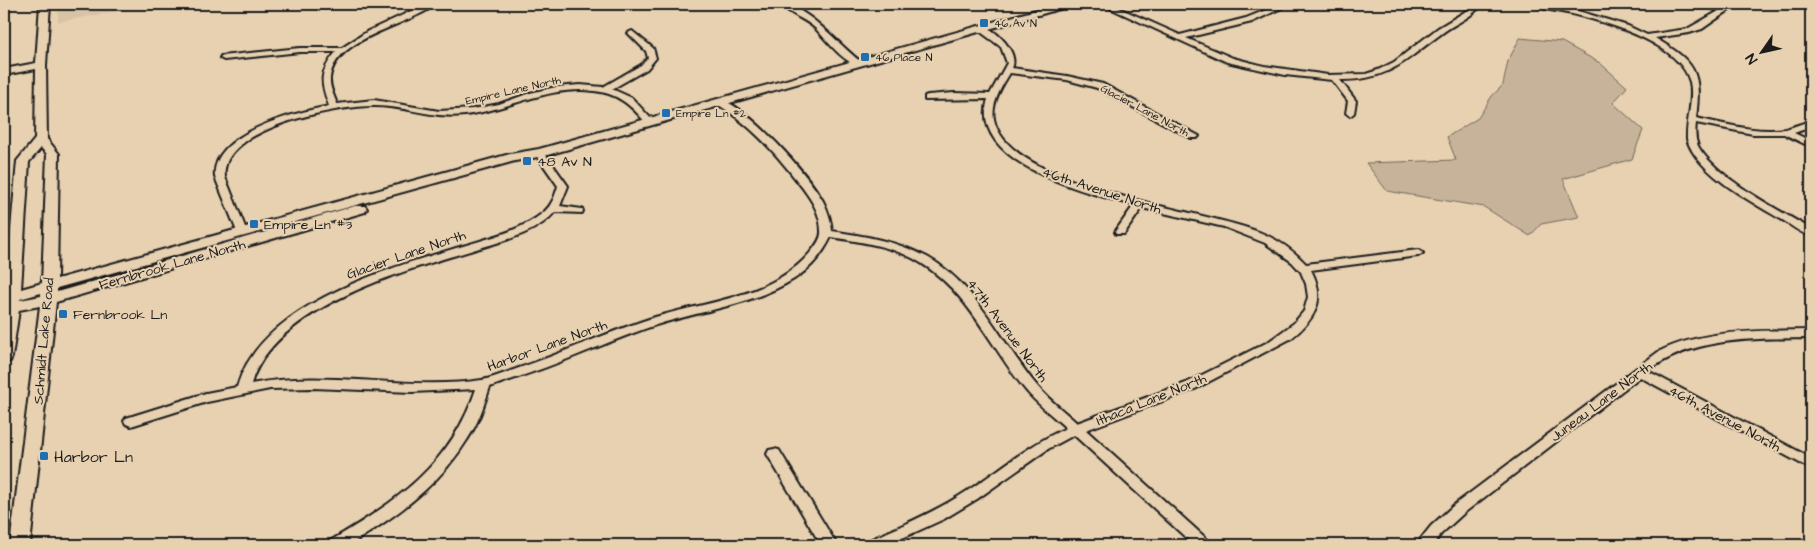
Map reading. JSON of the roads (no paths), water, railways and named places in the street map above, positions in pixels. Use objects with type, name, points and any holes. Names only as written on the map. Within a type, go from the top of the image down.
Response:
[{"type":"street","name":"Schmidt Lake Road","points":[[20,545],[49,292],[53,154],[41,140],[41,65],[45,4]]},
{"type":"street","points":[[334,107],[326,77],[329,67],[344,50],[362,37],[432,4]]},
{"type":"street","points":[[783,4],[816,25],[840,50],[856,63]]},
{"type":"street","name":"Fernbrook Lane North","points":[[49,292],[242,232],[504,160],[540,153],[1067,4]]},
{"type":"street","points":[[1105,4],[1230,60],[1250,66],[1299,74],[1333,76],[1368,76],[1381,72],[1475,9],[1478,4]]},
{"type":"street","points":[[1180,38],[1249,20],[1287,4]]},
{"type":"street","points":[[1535,4],[1594,17],[1646,37],[1672,52],[1684,62],[1695,82],[1692,143],[1709,164],[1758,202],[1811,233]]},
{"type":"street","points":[[1702,4],[1723,10]]},
{"type":"street","points":[[1646,37],[1689,31],[1699,27],[1735,4]]},
{"type":"street","name":"46th Avenue North","points":[[981,28],[1006,47],[1010,54],[1011,63],[989,109],[990,121],[995,134],[1005,146],[1020,158],[1039,170],[1062,180],[1139,204],[1253,234],[1288,252],[1304,268]]},
{"type":"street","points":[[604,90],[644,67],[652,58],[650,50],[632,34]]},
{"type":"street","points":[[224,58],[300,50],[344,50]]},
{"type":"street","points":[[4,72],[41,65]]},
{"type":"street","name":"Glacier Lane North","points":[[1007,70],[1067,78],[1100,86],[1194,136]]},
{"type":"street","points":[[1333,76],[1352,101],[1350,113]]},
{"type":"street","name":"Empire Lane North","points":[[242,232],[231,198],[220,178],[220,168],[224,159],[242,140],[266,127],[294,116],[334,107],[373,103],[390,104],[428,113],[463,113],[500,107],[554,90],[604,90],[628,99],[650,122]]},
{"type":"street","points":[[928,98],[954,96],[993,98]]},
{"type":"street","points":[[720,102],[734,109],[784,156],[818,201],[825,216],[827,233]]},
{"type":"street","points":[[1693,120],[1750,130],[1786,131],[1811,124]]},
{"type":"street","points":[[1786,131],[1811,144]]},
{"type":"street","points":[[4,357],[23,161],[41,140]]},
{"type":"street","points":[[540,153],[563,186],[561,198],[554,209],[578,211]]},
{"type":"street","name":"Fernbrook Lane North","points":[[8,303],[468,178],[531,159],[540,153]]},
{"type":"street","points":[[1120,232],[1139,204]]},
{"type":"street","name":"Glacier Lane North","points":[[243,390],[250,369],[283,330],[332,298],[359,284],[524,229],[542,220],[554,209]]},
{"type":"street","name":"Harbor Lane North","points":[[131,421],[206,398],[270,385],[313,384],[412,388],[484,384],[541,365],[646,324],[744,297],[769,288],[791,276],[808,262],[820,248],[827,233]]},
{"type":"street","name":"47th Avenue North","points":[[827,233],[872,240],[900,249],[924,260],[946,276],[963,293],[1034,391],[1204,545]]},
{"type":"street","points":[[1304,268],[1418,253]]},
{"type":"street","name":"Ithaca Lane North","points":[[872,545],[917,526],[960,503],[998,478],[1027,455],[1075,430],[1105,416],[1185,388],[1286,337],[1304,320],[1313,307],[1316,293],[1304,268]]},
{"type":"street","name":"Juneau Lane North","points":[[1424,545],[1436,530],[1459,509],[1639,371],[1669,352],[1697,344],[1753,336],[1811,334]]},
{"type":"street","name":"46th Avenue North","points":[[1639,371],[1811,464]]},
{"type":"street","points":[[335,545],[371,524],[411,495],[443,465],[465,434],[479,406],[484,384]]},
{"type":"street","points":[[774,454],[829,545]]},
{"type":"place","name":"46 Av N","points":[[984,23]]},
{"type":"place","name":"46 Place N","points":[[865,57]]},
{"type":"place","name":"Empire Ln #2","points":[[666,113]]},
{"type":"place","name":"48 Av N","points":[[527,161]]},
{"type":"place","name":"Empire Ln #3","points":[[254,224]]},
{"type":"place","name":"Fernbrook Ln","points":[[63,314]]},
{"type":"place","name":"Harbor Ln","points":[[44,456]]}]
